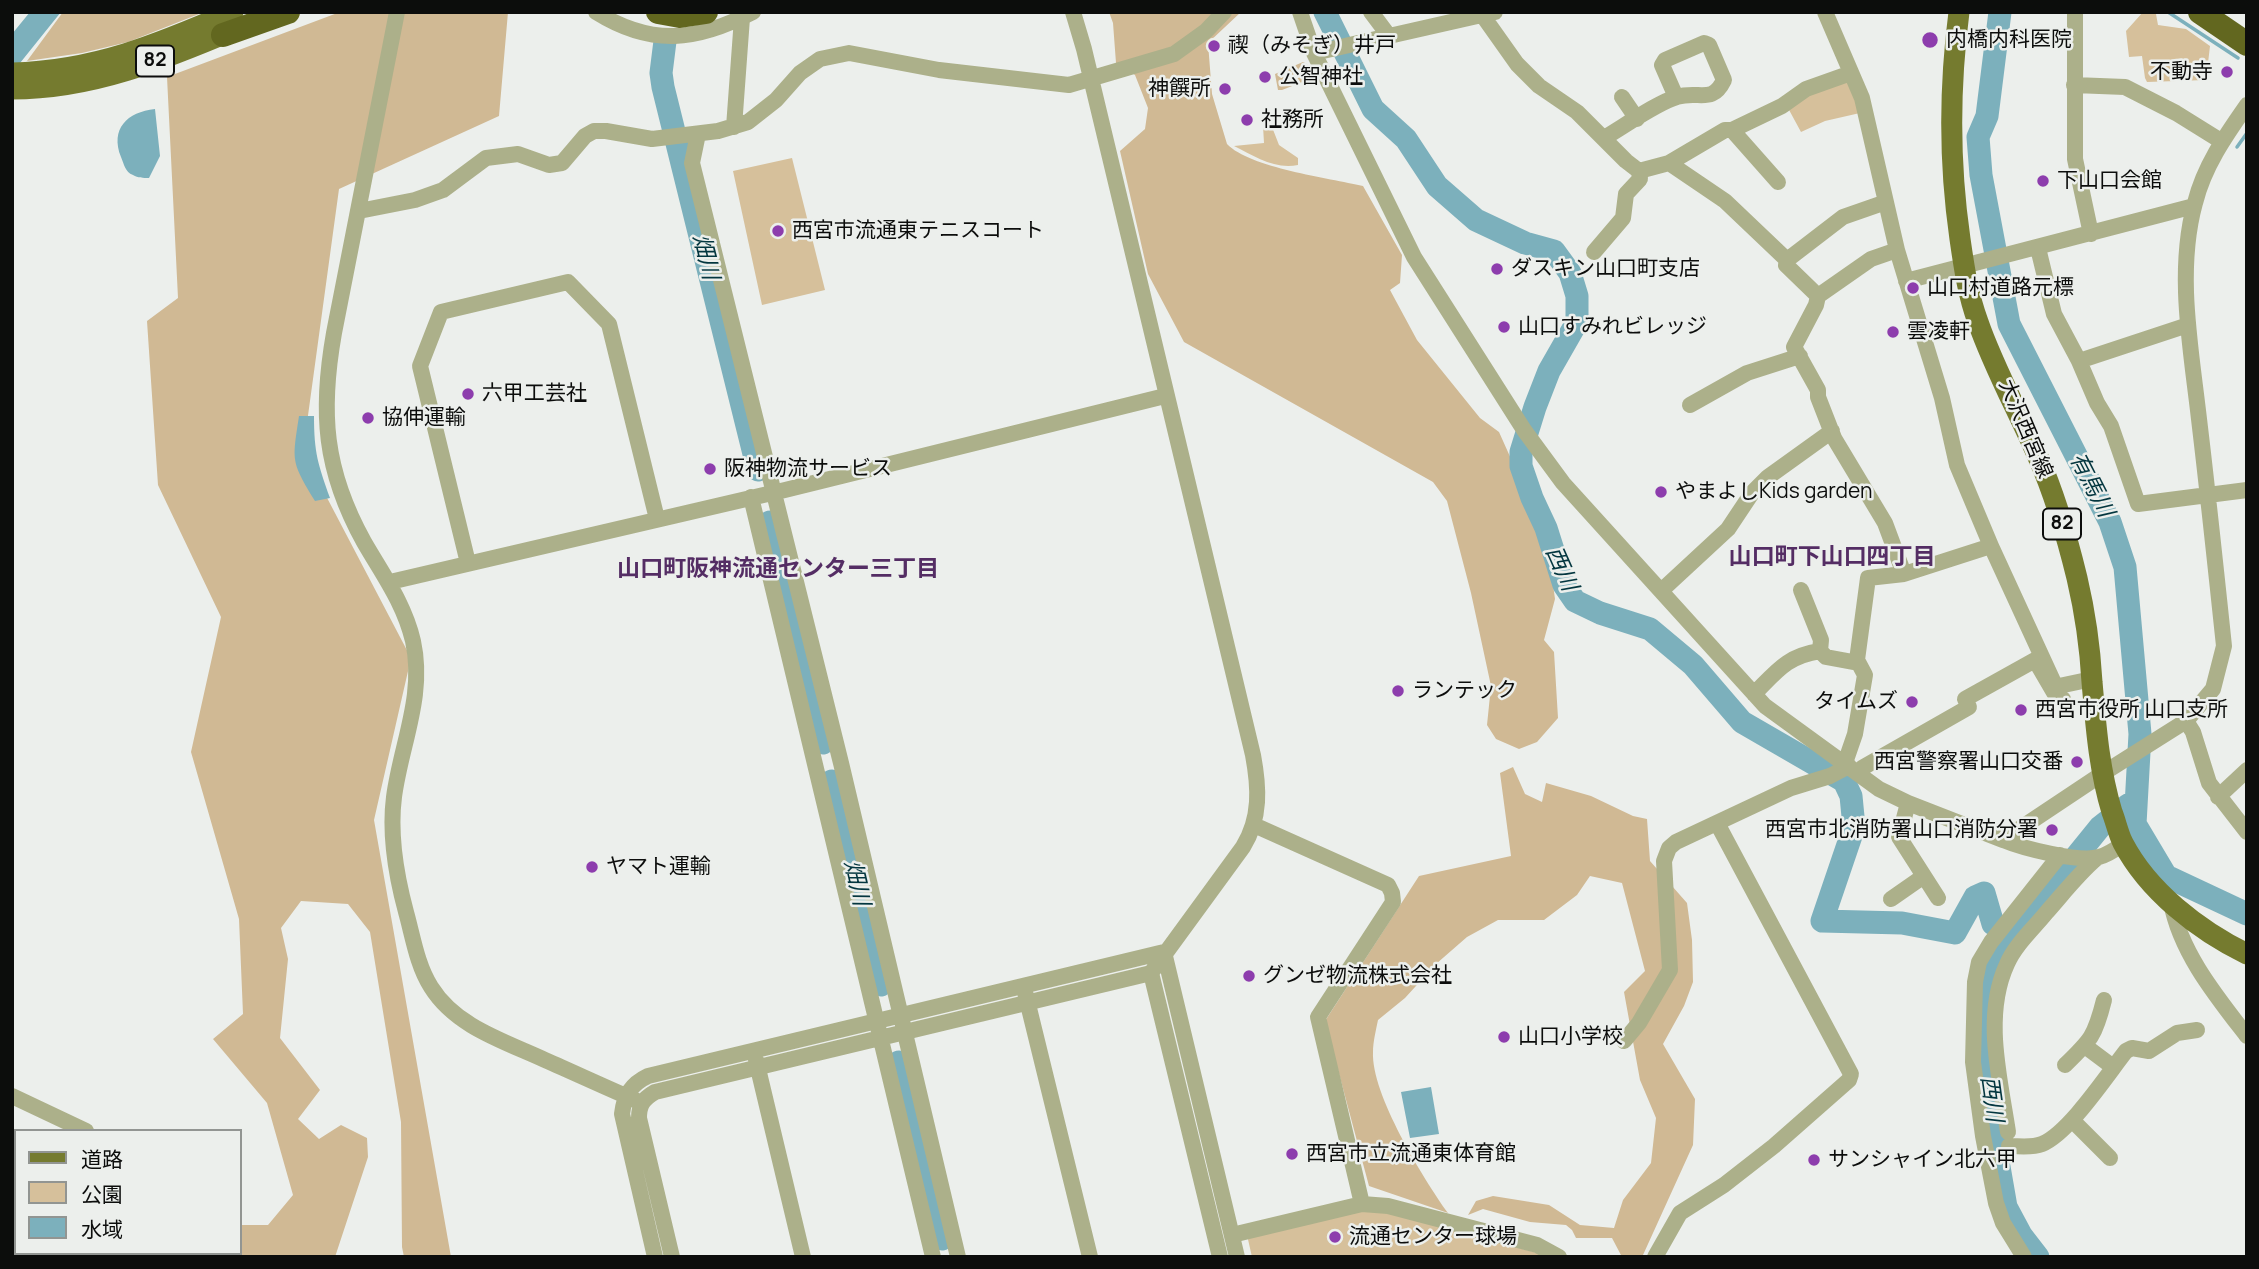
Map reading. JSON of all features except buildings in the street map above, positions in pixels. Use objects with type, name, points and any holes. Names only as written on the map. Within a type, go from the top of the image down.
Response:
[{"type":"highway","points":[[228,23],[288,12]]},
{"type":"highway","points":[[658,12],[680,16],[706,12]]},
{"type":"highway","points":[[2200,12],[2247,44]]},
{"type":"highway","points":[[2227,12],[2247,26]]},
{"type":"main road","name":"82","points":[[12,73],[28,84],[66,85],[120,74],[228,23],[275,12]]},
{"type":"main road","name":"大沢西宮線","points":[[1959,12],[1950,128],[1954,189],[1969,266],[1972,304],[1979,326],[2040,459],[2059,513],[2082,604],[2107,770],[2107,796],[2120,836],[2141,873],[2171,902],[2210,933],[2247,954]]},
{"type":"street","points":[[397,12],[329,358],[325,406],[326,430],[336,478],[360,534],[390,582],[407,621],[416,668],[414,713],[394,798],[392,823],[396,870],[422,970],[440,999],[466,1023],[642,1103]]},
{"type":"street","points":[[596,12],[615,24],[656,36],[676,38],[717,29],[748,15]]},
{"type":"street","points":[[1073,12],[1254,764],[1258,792],[1254,825],[1243,847],[1152,973],[1220,1257]]},
{"type":"street","points":[[359,211],[415,200],[443,190],[486,158],[518,154],[549,166],[558,165],[585,136],[594,131],[652,139],[734,127],[748,122],[776,100],[800,73],[820,60],[849,54],[939,69],[1069,85],[1174,54],[1206,31],[1224,12]]},
{"type":"street","points":[[1300,12],[1314,52],[1415,257],[1529,436],[1563,483],[1765,706],[1851,766],[1879,789],[1908,803],[2022,848],[2093,858]]},
{"type":"street","points":[[1371,12],[1389,36]]},
{"type":"street","points":[[1825,12],[1862,98],[1897,250],[1942,398],[1957,465],[2054,683],[2059,686],[2092,679]]},
{"type":"street","points":[[2075,12],[2075,159],[2091,234]]},
{"type":"street","points":[[1314,52],[1489,14],[1517,64],[1539,86],[1577,113],[1639,171],[1640,179],[1626,194],[1623,218],[1594,252]]},
{"type":"street","points":[[734,127],[748,15]]},
{"type":"street","points":[[1639,171],[1669,163],[1708,138],[1725,130],[1732,130],[1782,106],[1806,89],[1851,73]]},
{"type":"street","points":[[2074,85],[2125,87],[2176,113],[2221,141]]},
{"type":"street","points":[[1622,97],[1637,119]]},
{"type":"street","points":[[1604,138],[1676,97]]},
{"type":"street","points":[[2003,841],[2107,770],[2186,721],[2213,689],[2224,646],[2188,325],[2186,270],[2194,206],[2202,182],[2221,141],[2247,105]]},
{"type":"street","points":[[1732,130],[1777,182]]},
{"type":"street","points":[[698,134],[692,163],[841,763],[901,1015],[954,1256]]},
{"type":"street","points":[[1669,163],[1725,201],[1787,260]]},
{"type":"street","points":[[1818,296],[1786,265],[1787,260],[1843,218],[1886,202]]},
{"type":"street","points":[[1906,281],[2194,206]]},
{"type":"street","points":[[2038,248],[2054,314],[2079,361],[2096,403],[2111,426],[2138,504],[2247,490]]},
{"type":"street","points":[[1897,250],[1871,259],[1818,296],[1794,347],[1818,390],[1818,397],[1832,431],[1885,523],[1904,574]]},
{"type":"street","points":[[468,563],[420,366],[442,312],[568,282],[609,324],[657,519]]},
{"type":"street","points":[[2079,361],[2188,325]]},
{"type":"street","points":[[1690,405],[1747,373],[1800,356]]},
{"type":"street","points":[[390,582],[774,493],[1165,396]]},
{"type":"street","points":[[1661,591],[1728,530],[1752,493],[1768,477],[1832,431]]},
{"type":"street","points":[[751,497],[933,1257]]},
{"type":"street","points":[[1851,766],[1865,675],[1857,660],[1868,578],[1904,574],[1991,546]]},
{"type":"street","points":[[1801,590],[1821,640],[1821,651],[1826,657],[1853,662],[1857,660]]},
{"type":"street","points":[[1754,694],[1785,663],[1795,657],[1821,651]]},
{"type":"street","points":[[1624,1041],[1639,1023],[1670,970],[1664,861],[1669,848],[1676,842],[1791,788],[1830,776],[1969,707],[1965,699],[2035,660],[2056,696],[2063,699]]},
{"type":"street","points":[[2186,721],[2193,732],[2209,783],[2247,832]]},
{"type":"street","points":[[816,768],[841,763]]},
{"type":"street","points":[[2218,797],[2247,770]]},
{"type":"street","points":[[1908,803],[1899,837],[1938,898]]},
{"type":"street","points":[[1655,1257],[1680,1213],[1724,1185],[1774,1146],[1849,1080],[1851,1074],[1717,823]]},
{"type":"street","points":[[1254,825],[1388,885],[1392,893],[1393,902],[1318,1017],[1362,1204]]},
{"type":"street","points":[[2024,1257],[2003,1223],[1996,1203],[2000,1139],[1994,1012],[1998,986],[2008,962],[2023,941],[2093,858],[2120,836]]},
{"type":"street","points":[[2000,1139],[1973,1062],[1975,982],[1979,962],[1991,943],[2062,855]]},
{"type":"street","points":[[1891,898],[1924,876]]},
{"type":"street","points":[[2171,902],[2175,924],[2189,953],[2247,1036]]},
{"type":"street","points":[[655,1257],[623,1125],[622,1114],[626,1096],[638,1081],[648,1076],[754,1050],[1164,953]]},
{"type":"street","points":[[1164,953],[1237,1257]]},
{"type":"street","points":[[672,1257],[639,1118],[642,1103],[654,1092],[1152,973]]},
{"type":"street","points":[[1023,986],[1090,1257]]},
{"type":"street","points":[[2065,1065],[2085,1046],[2096,1030],[2104,1000]]},
{"type":"street","points":[[2000,1139],[2036,1146],[2045,1143],[2072,1120],[2126,1051],[2132,1048],[2149,1051],[2177,1033],[2197,1030]]},
{"type":"street","points":[[2085,1046],[2113,1067]]},
{"type":"street","points":[[754,1050],[803,1257]]},
{"type":"street","points":[[12,1096],[82,1129]]},
{"type":"street","points":[[2072,1120],[2109,1158]]},
{"type":"street","points":[[1232,1235],[1362,1204],[1388,1206],[1538,1245],[1559,1257]]},
{"type":"street","points":[[69,1255],[98,1255]]},
{"type":"green space","points":[[2143,12],[2156,14],[2158,25],[2186,29],[2210,46],[2206,80],[2147,82],[2142,56],[2129,57],[2126,31]]},
{"type":"green space","points":[[1847,78],[1860,113],[1825,121],[1801,132],[1788,108],[1808,93]]},
{"type":"green space","points":[[1269,125],[1279,145],[1298,158],[1298,165],[1273,164],[1234,146],[1264,143],[1263,126]]},
{"type":"green space","name":"西宮市流通東テニスコート","points":[[792,158],[825,290],[762,305],[733,171]]},
{"type":"green space","points":[[1366,1208],[1390,1211],[1551,1257],[1252,1257],[1247,1235]]},
{"type":"shaded area","points":[[63,12],[204,12],[128,42],[82,53],[27,61]]},
{"type":"shaded area","points":[[340,12],[508,12],[499,116],[339,189],[303,452],[411,658],[374,820],[451,1257],[404,1257],[401,1122],[370,932],[348,904],[301,901],[281,928],[288,959],[280,1038],[320,1090],[298,1119],[319,1139],[341,1125],[367,1138],[368,1157],[335,1257],[225,1255],[242,1255],[242,1225],[268,1225],[293,1195],[267,1103],[213,1039],[243,1014],[239,919],[191,752],[221,617],[158,485],[147,321],[178,298],[167,77]]},
{"type":"shaded area","points":[[1109,12],[1241,12],[1208,43],[1212,94],[1227,144],[1253,160],[1271,166],[1363,186],[1402,255],[1400,283],[1390,290],[1417,340],[1480,418],[1499,432],[1516,470],[1521,496],[1550,563],[1555,599],[1544,640],[1554,652],[1558,718],[1537,742],[1519,749],[1496,739],[1487,725],[1491,686],[1471,593],[1447,501],[1433,482],[1184,342],[1148,274],[1120,151],[1145,129],[1148,108],[1135,75],[1116,63],[1113,23]]},
{"type":"shaded area","points":[[1303,62],[1307,64],[1312,76],[1310,79],[1278,90],[1275,74]]},
{"type":"shaded area","points":[[1513,767],[1525,794],[1542,802],[1546,783],[1591,796],[1633,816],[1647,819],[1650,861],[1687,903],[1692,940],[1693,982],[1684,1006],[1663,1044],[1695,1099],[1693,1145],[1643,1255],[1622,1257],[1612,1238],[1576,1238],[1566,1225],[1530,1222],[1483,1209],[1468,1215],[1476,1201],[1493,1196],[1549,1205],[1580,1225],[1614,1228],[1623,1200],[1651,1163],[1656,1118],[1640,1080],[1624,992],[1645,971],[1622,883],[1590,876],[1577,895],[1544,920],[1498,920],[1467,937],[1436,964],[1405,998],[1378,1020],[1373,1052],[1380,1090],[1400,1135],[1448,1213],[1369,1186],[1325,1021],[1419,876],[1511,856],[1500,773]]},
{"type":"water","points":[[30,12],[61,12],[12,73],[12,34]]},
{"type":"water","points":[[155,109],[160,156],[149,178],[135,176],[128,172],[118,147],[120,130],[129,118]]},
{"type":"water","points":[[299,416],[314,416],[318,458],[330,498],[315,501],[301,477],[295,461]]},
{"type":"water","points":[[1431,1087],[1439,1134],[1410,1138],[1401,1092]]},
{"type":"waterway","name":"西川","points":[[1325,12],[1373,109],[1406,139],[1437,186],[1476,220],[1525,243],[1554,251],[1570,273],[1577,296],[1577,322],[1549,371],[1521,452],[1521,466],[1546,528],[1564,585],[1575,601],[1600,613],[1650,629],[1693,665],[1742,722],[1844,781],[1851,796],[1854,827],[1822,921],[1902,923],[1955,933],[1975,897],[1984,893],[1993,924]]},
{"type":"waterway","name":"有馬川","points":[[2000,12],[1987,116],[1978,137],[1981,175],[2009,324],[2110,522],[2125,567],[2140,734],[2135,824],[2166,876],[2247,914]]},
{"type":"waterway","points":[[2168,12],[2238,58]]},
{"type":"waterway","name":"畑川","points":[[665,41],[661,73],[663,87],[758,470]]},
{"type":"waterway","points":[[2237,147],[2247,133]]},
{"type":"waterway","name":"畑川","points":[[770,522],[823,743]]},
{"type":"waterway","name":"畑川","points":[[832,781],[881,985]]},
{"type":"waterway","name":"西川","points":[[2038,1257],[2021,1235],[2006,1207],[1983,1045],[1983,998],[1992,966],[2010,938],[2100,827],[2128,805]]},
{"type":"waterway","name":"畑川","points":[[899,1062],[942,1239]]},
{"type":"place","name":"内橋内科医院","points":[[1930,40]]},
{"type":"place","name":"禊（みそぎ）井戸","points":[[1214,46]]},
{"type":"place","name":"不動寺","points":[[2227,72]]},
{"type":"place","name":"公智神社","points":[[1265,77]]},
{"type":"place","name":"神饌所","points":[[1225,89]]},
{"type":"place","name":"社務所","points":[[1247,120]]},
{"type":"place","name":"下山口会館","points":[[2043,181]]},
{"type":"place","name":"西宮市流通東テニスコート","points":[[778,231]]},
{"type":"place","name":"ダスキン山口町支店","points":[[1497,269]]},
{"type":"place","name":"山口村道路元標","points":[[1913,288]]},
{"type":"place","name":"山口すみれビレッジ","points":[[1504,327]]},
{"type":"place","name":"雲凌軒","points":[[1893,332]]},
{"type":"place","name":"六甲工芸社","points":[[468,394]]},
{"type":"place","name":"協伸運輸","points":[[368,418]]},
{"type":"place","name":"阪神物流サービス","points":[[710,469]]},
{"type":"place","name":"やまよしKids garden","points":[[1661,492]]},
{"type":"place","name":"ランテック","points":[[1398,691]]},
{"type":"place","name":"タイムズ","points":[[1912,702]]},
{"type":"place","name":"西宮市役所 山口支所","points":[[2021,710]]},
{"type":"place","name":"西宮警察署山口交番","points":[[2077,762]]},
{"type":"place","name":"西宮市北消防署山口消防分署","points":[[2052,830]]},
{"type":"place","name":"ヤマト運輸","points":[[592,867]]},
{"type":"place","name":"グンゼ物流株式会社","points":[[1249,976]]},
{"type":"place","name":"山口小学校","points":[[1504,1037]]},
{"type":"place","name":"西宮市立流通東体育館","points":[[1292,1154]]},
{"type":"place","name":"サンシャイン北六甲","points":[[1814,1160]]},
{"type":"place","name":"流通センター球場","points":[[1335,1237]]},
{"type":"district","name":"山口町下山口四丁目","points":[[1832,558]]},
{"type":"district","name":"山口町阪神流通センター三丁目","points":[[778,570]]}]
